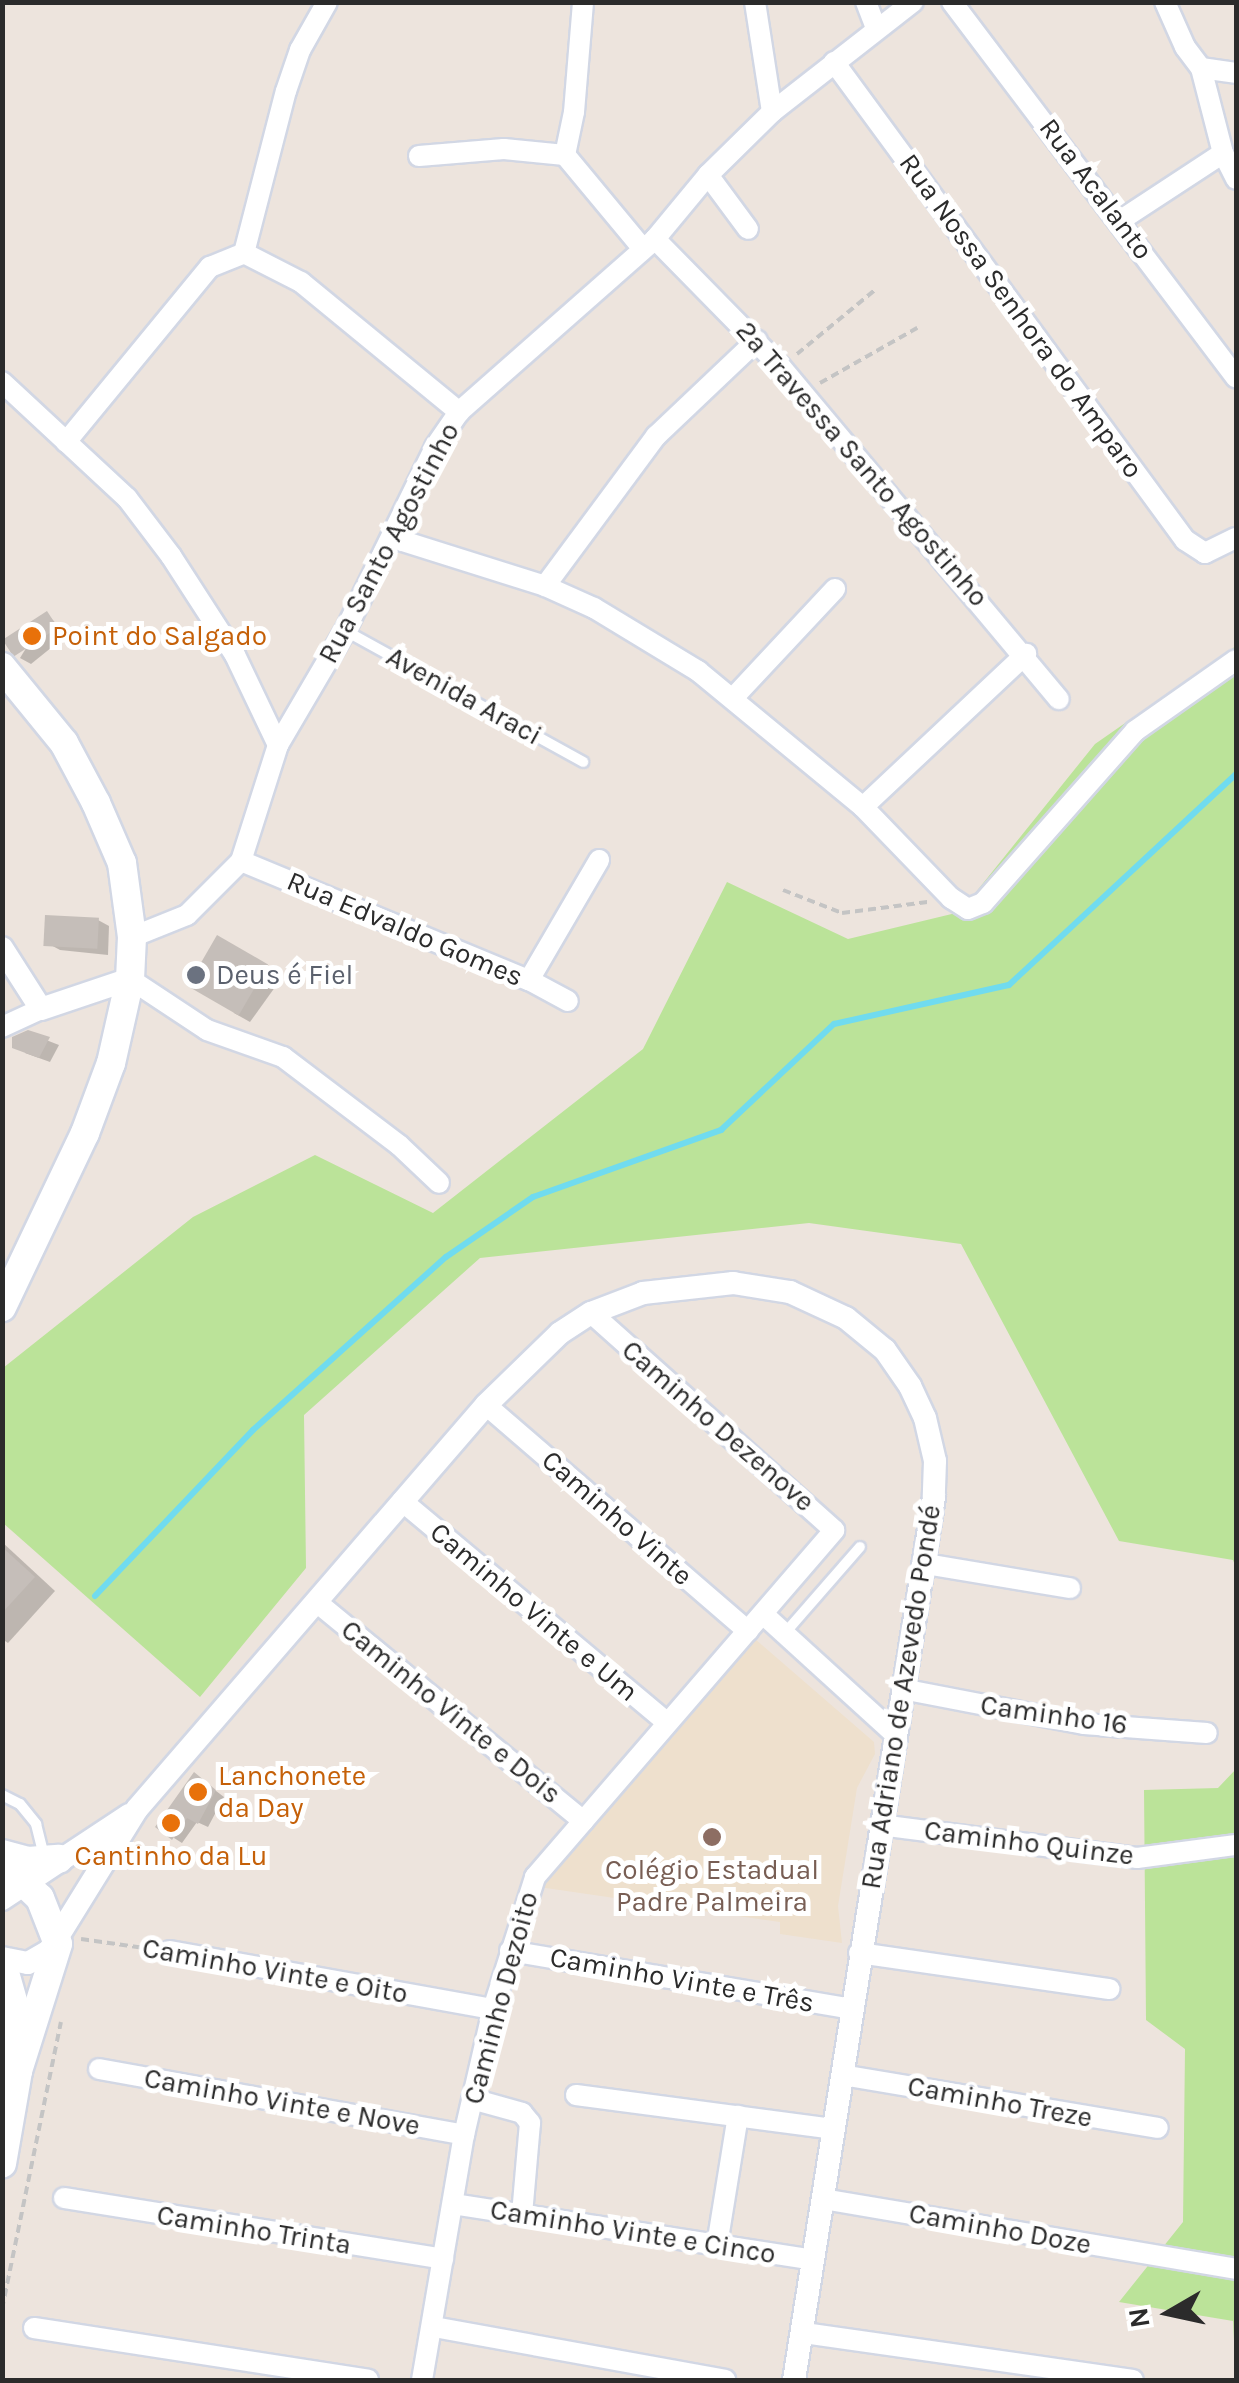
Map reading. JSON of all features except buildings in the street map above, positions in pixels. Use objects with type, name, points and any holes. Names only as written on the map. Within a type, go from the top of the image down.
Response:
[{"type":"main road","points":[[2,667],[64,743],[96,803],[122,863],[132,937],[130,979],[110,1063],[85,1132],[2,1308]]},
{"type":"main road","points":[[2,1854],[51,1860]]},
{"type":"main road","points":[[2,1862],[13,1890],[40,1898],[57,1935],[50,1981],[18,2071],[2,2164]]},
{"type":"main road","points":[[2,1960],[17,2014],[18,2071]]},
{"type":"street","points":[[244,253],[291,77],[327,2]]},
{"type":"street","points":[[419,156],[504,149],[565,155],[574,112],[583,2]]},
{"type":"street","points":[[755,2],[772,112]]},
{"type":"street","points":[[866,2],[876,28]]},
{"type":"street","name":"Rua Santo Agostinho","points":[[241,861],[278,745],[345,631],[393,538],[413,488],[459,412],[649,244],[708,175],[772,112],[913,2]]},
{"type":"street","name":"Rua Acalanto","points":[[952,2],[1121,220],[1236,378]]},
{"type":"street","points":[[1165,2],[1178,36],[1202,68],[1222,153],[1236,180]]},
{"type":"street","name":"Rua Nossa Senhora do Amparo","points":[[834,62],[1185,540],[1197,551],[1218,550],[1236,538]]},
{"type":"street","points":[[1202,68],[1236,73]]},
{"type":"street","points":[[1121,220],[1222,153]]},
{"type":"street","name":"2ª Travessa Santo Agostinho","points":[[565,155],[649,244],[757,340],[1026,654],[1059,699]]},
{"type":"street","points":[[708,175],[748,229]]},
{"type":"street","points":[[66,442],[210,267],[244,253],[301,282],[459,412]]},
{"type":"street","points":[[545,586],[656,436],[757,340]]},
{"type":"street","points":[[2,382],[127,498],[171,556],[235,655],[278,745]]},
{"type":"street","points":[[393,538],[545,586],[594,608],[734,697],[863,807],[952,898],[968,909],[984,903],[1136,730],[1236,660]]},
{"type":"street","points":[[734,697],[835,590]]},
{"type":"street","points":[[863,807],[1026,654]]},
{"type":"street","points":[[529,980],[599,860]]},
{"type":"street","points":[[132,937],[187,914],[225,882],[241,861]]},
{"type":"street","name":"Rua Edvaldo Gomes","points":[[241,861],[529,980],[568,1001]]},
{"type":"street","points":[[2,948],[40,1008]]},
{"type":"street","points":[[2,1026],[40,1008],[130,979],[206,1030],[283,1057],[399,1145],[439,1183]]},
{"type":"street","name":"Rua Adriano de Azevedo Pondé","points":[[2,1960],[16,1964],[40,1958],[137,1809],[319,1604],[486,1405],[560,1333],[592,1313],[643,1294],[733,1283],[790,1292],[846,1318],[886,1350],[925,1418],[935,1461],[926,1564],[859,1953],[794,2380]]},
{"type":"street","name":"Caminho Dezenove","points":[[592,1313],[647,1366],[833,1526],[826,1541]]},
{"type":"street","name":"Caminho Vinte","points":[[486,1405],[748,1630]]},
{"type":"street","name":"Caminho Vinte e Um","points":[[402,1501],[666,1722]]},
{"type":"street","name":"Caminho Dezoito","points":[[422,2380],[464,2134],[493,2008],[535,1877],[826,1541]]},
{"type":"street","points":[[926,1564],[1070,1588]]},
{"type":"street","name":"Caminho Vinte e Dois","points":[[319,1604],[583,1821]]},
{"type":"street","points":[[763,1614],[896,1734]]},
{"type":"street","name":"Caminho 16","points":[[902,1689],[1084,1724],[1208,1733]]},
{"type":"street","name":"Rua Adriano de Azevedo Pondé","points":[[13,1890],[51,1860],[137,1809]]},
{"type":"street","name":"Caminho Quinze","points":[[880,1825],[1137,1858],[1236,1845]]},
{"type":"street","name":"Caminho Vinte e Oito","points":[[170,1951],[493,2008]]},
{"type":"street","name":"Caminho Vinte e Três","points":[[510,1951],[853,2009]]},
{"type":"street","points":[[859,1953],[1109,1989]]},
{"type":"street","name":"Caminho Vinte e Nove","points":[[99,2069],[464,2134]]},
{"type":"street","name":"Caminho Treze","points":[[842,2075],[1158,2128]]},
{"type":"street","points":[[576,2095],[833,2129]]},
{"type":"street","points":[[472,2099],[522,2113],[530,2123],[522,2215]]},
{"type":"street","points":[[716,2245],[738,2116]]},
{"type":"street","name":"Caminho Trinta","points":[[64,2198],[443,2259]]},
{"type":"street","name":"Caminho Doze","points":[[823,2200],[1236,2269]]},
{"type":"street","name":"Caminho Vinte e Cinco","points":[[453,2204],[814,2260]]},
{"type":"street","points":[[434,2327],[724,2380]]},
{"type":"street","points":[[34,2328],[368,2380]]},
{"type":"street","points":[[804,2333],[1133,2380]]},
{"type":"lane","name":"Avenida Araci","points":[[345,631],[582,762]]},
{"type":"lane","points":[[784,1634],[860,1547]]},
{"type":"lane","points":[[2,1794],[20,1804],[36,1824],[51,1860]]},
{"type":"path","points":[[781,367],[876,290]]},
{"type":"path","points":[[803,392],[917,328]]},
{"type":"path","points":[[783,890],[842,913],[952,898]]},
{"type":"path","name":"Caminho Vinte e Oito","points":[[57,1935],[170,1951]]},
{"type":"path","points":[[2,2309],[62,2016]]},
{"type":"shaded area","name":"Colégio Estadual Padre Palmeira","points":[[748,1633],[874,1742],[875,1754],[857,1788],[838,1906],[842,1943],[780,1934],[780,1922],[532,1886]]},
{"type":"green space","points":[[1236,646],[1236,1568],[1233,1560],[1119,1541],[961,1244],[809,1223],[480,1258],[304,1415],[306,1568],[200,1697],[3,1523],[3,1368],[193,1217],[315,1155],[433,1213],[643,1049],[727,882],[848,939],[960,912],[1095,744]]},
{"type":"green space","points":[[1236,1769],[1236,2380],[1233,2321],[1119,2302],[1183,2222],[1185,2049],[1146,2020],[1144,1790],[1218,1788]]},
{"type":"waterway","points":[[95,1596],[253,1430],[446,1257],[533,1197],[721,1130],[834,1024],[1009,985],[1236,774]]},
{"type":"place","name":"Point do Salgado","points":[[32,636]]},
{"type":"place","name":"Deus é Fiel","points":[[196,975]]},
{"type":"place","name":"Lanchonete da Day","points":[[198,1792]]},
{"type":"place","name":"Cantinho da Lu","points":[[171,1823]]},
{"type":"place","name":"Colégio Estadual Padre Palmeira","points":[[712,1837]]}]
